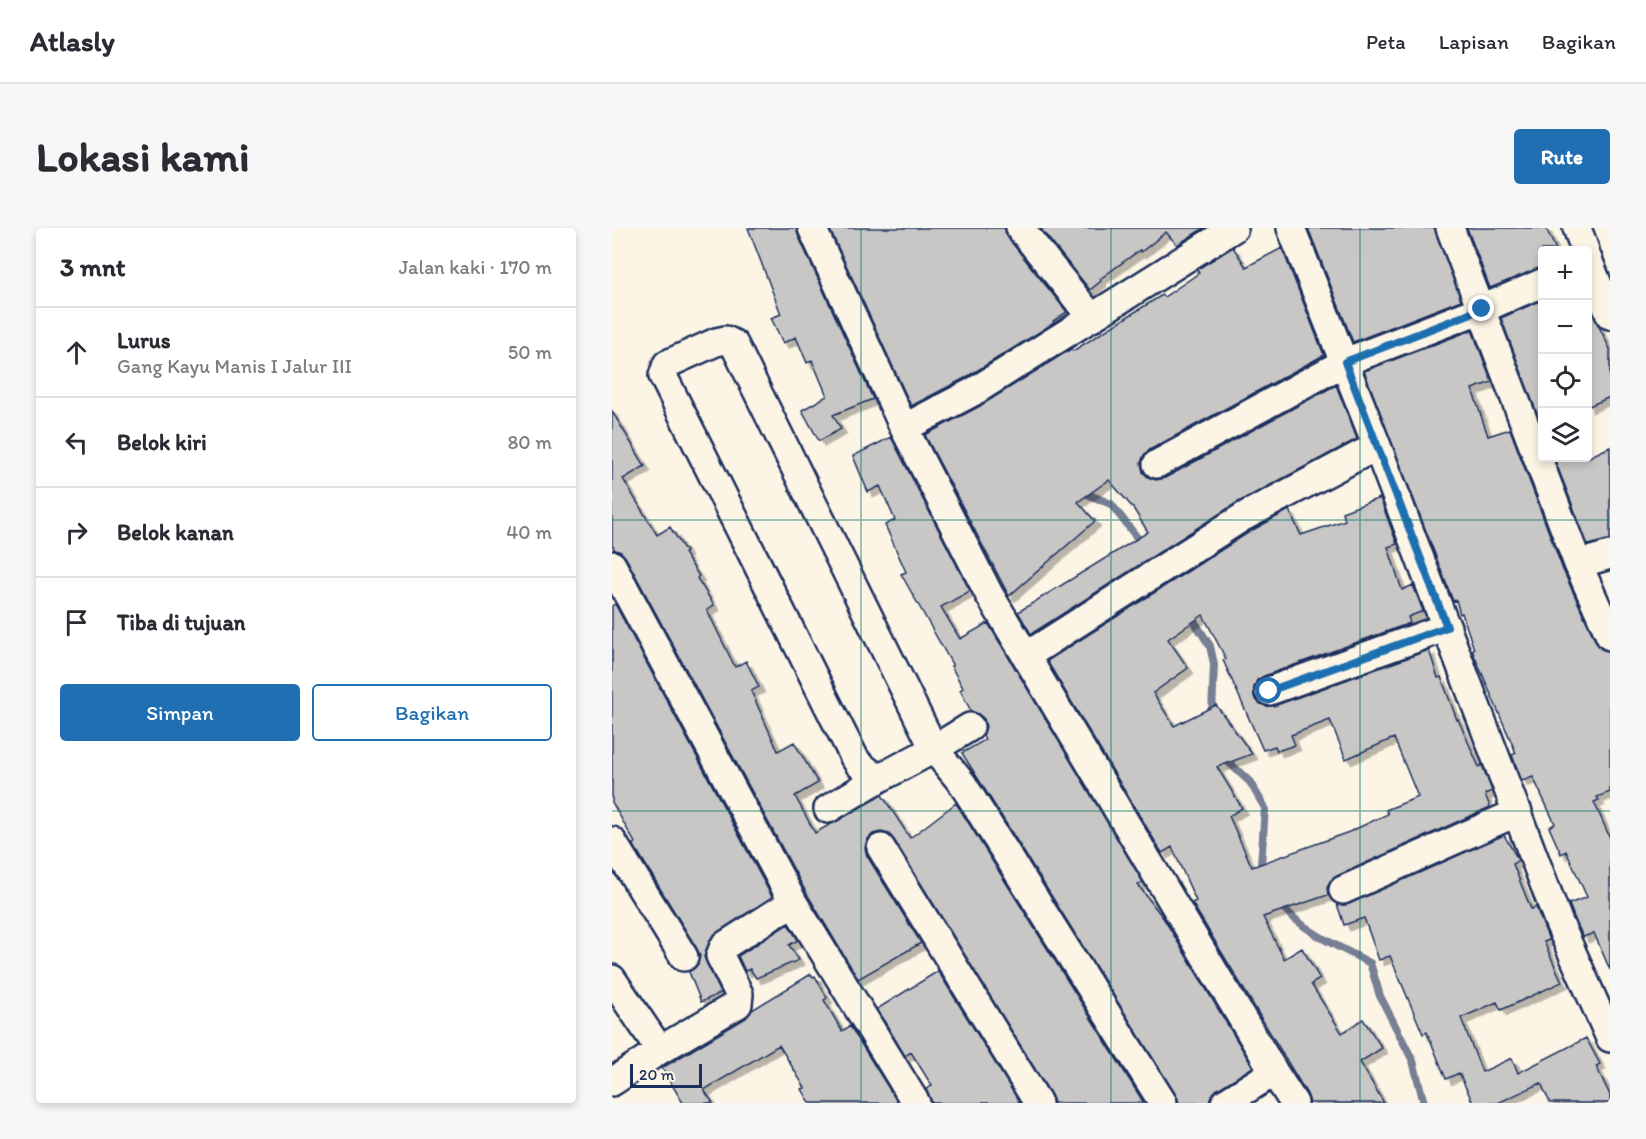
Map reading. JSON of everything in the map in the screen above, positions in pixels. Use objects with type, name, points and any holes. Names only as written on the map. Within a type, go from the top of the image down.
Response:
[{"type":"street","points":[[812,228],[904,428],[989,594],[1294,1103]]},
{"type":"street","points":[[1020,228],[1092,318]]},
{"type":"street","points":[[904,428],[984,385],[1234,228]]},
{"type":"street","points":[[1291,228],[1345,362],[1559,923],[1610,1038]]},
{"type":"street","points":[[1450,228],[1578,564],[1610,636]]},
{"type":"street","points":[[1577,228],[1586,246]]},
{"type":"street","points":[[1592,258],[1610,315]]},
{"type":"street","points":[[1157,464],[1345,362],[1538,285]]},
{"type":"street","points":[[878,779],[854,757],[663,376],[667,364],[716,342],[726,340],[734,344],[934,749],[962,783],[1163,1103]]},
{"type":"street","points":[[1026,656],[1243,517],[1377,446]]},
{"type":"street","points":[[1578,564],[1610,555]]},
{"type":"street","points":[[612,565],[793,902],[916,1103]]},
{"type":"street","points":[[1269,691],[1447,627]]},
{"type":"street","points":[[828,809],[970,727]]},
{"type":"street","points":[[1343,890],[1518,812]]},
{"type":"street","points":[[612,841],[684,957]]},
{"type":"street","points":[[881,848],[1038,1103]]},
{"type":"street","points":[[612,1082],[660,1050],[738,1004],[739,994],[720,956],[721,951],[724,946],[793,902]]},
{"type":"street","points":[[612,979],[660,1050]]},
{"type":"street","points":[[1225,1103],[1274,1072]]},
{"type":"building","points":[[748,228],[796,228],[873,399],[833,415],[841,429],[819,441],[802,410],[827,396],[812,360],[807,363],[796,337],[783,343],[771,318],[781,314]]},
{"type":"building","points":[[829,228],[1005,228],[1008,238],[1067,312],[1053,321],[1054,323],[965,378],[911,406]]},
{"type":"building","points":[[1040,228],[1204,228],[1177,245],[1166,232],[1100,279],[1101,281],[1090,290]]},
{"type":"building","points":[[1308,228],[1435,228],[1461,300],[1353,342]]},
{"type":"building","points":[[1467,228],[1546,228],[1554,246],[1538,246],[1538,269],[1490,288]]},
{"type":"building","points":[[1233,247],[1246,267],[1282,248],[1324,355],[1149,450],[1141,463],[1143,472],[1156,480],[1165,478],[1336,385],[1357,439],[1235,504],[1031,634],[1018,612],[1148,532],[1133,508],[1109,480],[1078,502],[1095,521],[1009,596],[925,435],[980,406],[1162,295],[1164,297],[1199,273],[1196,270]]},
{"type":"building","points":[[1538,302],[1538,416],[1501,318]]},
{"type":"building","points":[[1592,312],[1610,349],[1610,397],[1592,405]]},
{"type":"building","points":[[1472,330],[1492,382],[1472,389],[1488,436],[1510,429],[1563,570],[1596,642],[1601,649],[1610,651],[1610,792],[1597,797],[1599,800],[1594,802],[1610,838],[1610,970],[1594,933],[1583,937],[1574,917],[1569,904],[1587,897],[1566,851],[1561,854],[1549,827],[1555,824],[1533,777],[1522,781],[1512,755],[1516,753],[1472,650],[1474,649],[1462,613],[1460,614],[1456,600],[1453,601],[1364,371]]},
{"type":"building","points":[[612,411],[645,466],[623,479],[657,535],[670,527],[686,552],[684,553],[699,576],[697,578],[714,605],[707,610],[735,667],[746,661],[759,687],[751,691],[778,751],[794,742],[818,783],[795,796],[815,833],[882,795],[910,838],[956,803],[1144,1103],[1054,1103],[894,840],[889,834],[881,832],[873,834],[867,840],[865,848],[867,856],[921,943],[858,979],[807,894],[626,558],[612,545]]},
{"type":"building","points":[[891,437],[970,591],[941,607],[960,639],[988,623],[1143,882],[1138,885],[1164,919],[1253,1067],[1216,1090],[1209,1103],[1179,1103],[962,753],[985,740],[984,719],[971,711],[960,690],[963,688],[951,666],[953,666],[901,574],[906,572],[885,525],[895,520],[880,486],[868,492],[853,456]]},
{"type":"building","points":[[1610,447],[1610,540],[1588,545],[1556,462],[1592,462],[1592,456]]},
{"type":"building","points":[[1380,498],[1397,544],[1388,547],[1402,590],[1413,585],[1423,611],[1408,617],[1410,623],[1264,676],[1257,680],[1254,697],[1259,703],[1274,706],[1429,650],[1438,678],[1441,677],[1457,720],[1479,767],[1482,765],[1492,791],[1485,794],[1490,807],[1337,876],[1330,881],[1327,888],[1328,895],[1263,917],[1284,959],[1302,948],[1320,979],[1311,984],[1342,1033],[1363,1019],[1382,1048],[1360,1062],[1384,1103],[1310,1103],[1307,1094],[1192,903],[1196,901],[1172,847],[1162,853],[1047,661],[1251,531],[1289,510],[1301,535],[1345,520],[1342,512]],"holes":[[[1203,615],[1226,659],[1223,660],[1263,750],[1275,746],[1277,751],[1295,745],[1291,735],[1330,720],[1346,759],[1394,738],[1418,797],[1386,810],[1388,814],[1349,832],[1252,867],[1229,816],[1242,808],[1217,767],[1252,754],[1216,705],[1174,726],[1153,693],[1188,668],[1168,639]]]},
{"type":"building","points":[[615,604],[772,897],[716,933],[710,940],[704,957],[721,993],[701,1002],[689,972],[698,964],[700,956],[697,949],[633,844],[635,843],[612,802],[612,606]]},
{"type":"building","points":[[1504,835],[1518,860],[1513,864],[1531,909],[1536,907],[1549,940],[1544,942],[1562,982],[1501,1010],[1497,1002],[1461,1018],[1482,1072],[1512,1058],[1518,1073],[1586,1038],[1600,1064],[1596,1066],[1610,1095],[1610,1103],[1550,1103],[1541,1083],[1498,1103],[1473,1103],[1459,1073],[1446,1079],[1427,1032],[1423,1034],[1390,956],[1379,960],[1364,918],[1344,925],[1337,904],[1349,904]]},
{"type":"building","points":[[788,924],[798,940],[789,945],[799,960],[756,978],[750,969],[745,971],[738,956]]},
{"type":"building","points":[[938,971],[1020,1103],[932,1103],[926,1089],[932,1086],[911,1052],[905,1056],[877,1009]]},
{"type":"building","points":[[811,974],[815,976],[827,998],[824,1000],[842,1031],[850,1026],[898,1103],[810,1103],[802,1089],[805,1088],[779,1045],[704,1090],[713,1103],[683,1103],[662,1068],[746,1018],[752,1010]]},
{"type":"waterway","points":[[1080,491],[1111,504],[1159,566],[1174,591]]},
{"type":"waterway","points":[[1189,613],[1210,646],[1214,664],[1212,715]]},
{"type":"waterway","points":[[1223,757],[1250,782],[1265,808],[1261,865],[1263,873]]},
{"type":"waterway","points":[[1280,904],[1310,930],[1370,963],[1380,996],[1413,1061],[1424,1103]]},
{"type":"route","points":[[1269,691],[1447,627],[1345,362],[1482,309]]}]
